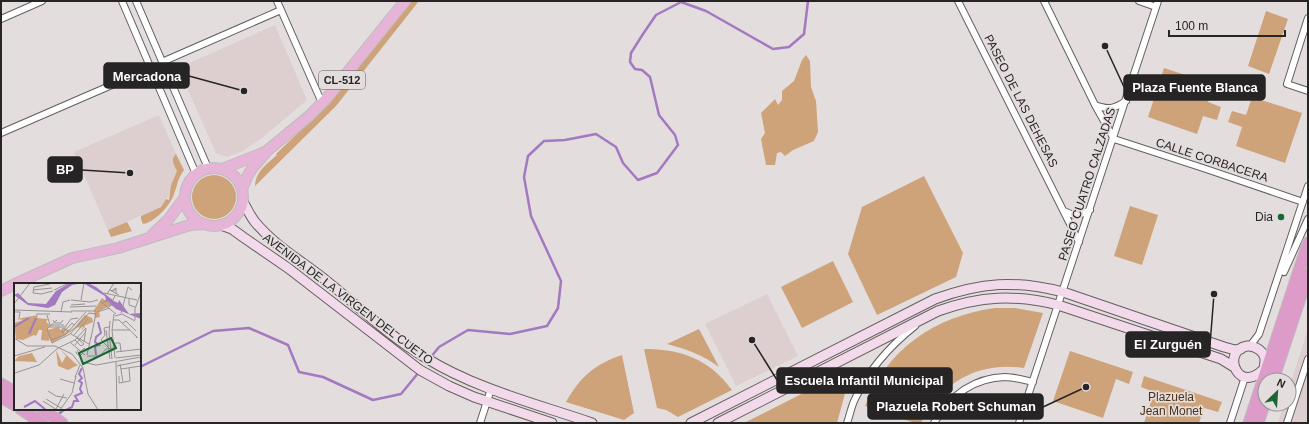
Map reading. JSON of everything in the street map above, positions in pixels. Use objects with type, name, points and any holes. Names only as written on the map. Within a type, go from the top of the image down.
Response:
[{"type":"highway","points":[[1265,372],[1266,364],[1308,243]]},
{"type":"highway","points":[[1275,372],[1308,274]]},
{"type":"highway","points":[[1,384],[14,391]]},
{"type":"highway","points":[[1,397],[14,404]]},
{"type":"highway","points":[[1249,423],[1257,408]]},
{"type":"highway","points":[[22,410],[39,421]]},
{"type":"highway","points":[[44,410],[62,423]]},
{"type":"highway","points":[[1258,423],[1260,412]]},
{"type":"main road","name":"CL-512","points":[[242,189],[254,166],[268,150],[308,117],[322,103],[406,1]]},
{"type":"main road","name":"CL-512","points":[[208,168],[222,169],[268,150]]},
{"type":"main road","points":[[208,168],[196,174],[190,180],[186,188],[185,197],[186,206],[196,220],[212,226],[229,222],[240,210],[243,202],[242,189],[238,180],[231,173],[222,169]]},
{"type":"main road","points":[[150,237],[168,220],[185,197]]},
{"type":"main road","name":"AVENIDA DE LA VIRGEN DEL CUETO","points":[[243,202],[254,222],[271,239],[324,279],[400,341],[426,358],[453,373],[491,389],[592,423]]},
{"type":"main road","points":[[17,283],[72,258],[118,248],[195,224],[204,224]]},
{"type":"main road","name":"AVENIDA DE LA VIRGEN DEL CUETO","points":[[221,225],[232,229],[288,268],[420,370],[449,386],[487,402],[552,423]]},
{"type":"main road","points":[[1,291],[14,284]]},
{"type":"main road","points":[[691,423],[936,299],[959,290],[992,284],[1017,284],[1063,292],[1224,347],[1235,350],[1250,346],[1257,348],[1263,353],[1268,372]]},
{"type":"main road","points":[[718,423],[938,312],[960,304],[988,298],[1014,298],[1058,305],[1221,359],[1234,367],[1238,373],[1247,378],[1257,390]]},
{"type":"main road","points":[[1247,378],[1258,376],[1266,364],[1274,358],[1281,346],[1288,321],[1298,304]]},
{"type":"main road","points":[[1234,367],[1236,354],[1241,349]]},
{"type":"street","points":[[1,19],[42,1]]},
{"type":"street","points":[[122,1],[196,174]]},
{"type":"street","points":[[136,1],[208,168]]},
{"type":"street","points":[[278,1],[322,103]]},
{"type":"street","name":"PASEO DE LAS DEHESAS","points":[[958,1],[1079,242]]},
{"type":"street","points":[[1044,1],[1095,105],[1114,139]]},
{"type":"street","points":[[1139,1],[1157,4]]},
{"type":"street","name":"PASEO CUATRO CALZADAS","points":[[1019,423],[1114,139],[1157,4]]},
{"type":"street","points":[[162,62],[281,10]]},
{"type":"street","points":[[1308,18],[1287,84],[1308,91]]},
{"type":"street","points":[[1,133],[151,68]]},
{"type":"street","points":[[1095,105],[1109,108],[1117,107],[1126,101]]},
{"type":"street","name":"CALLE CORBACERA","points":[[1114,139],[1303,202]]},
{"type":"street","points":[[1250,346],[1259,334],[1308,186]]},
{"type":"street","points":[[1064,211],[1080,216],[1090,210]]},
{"type":"street","points":[[1273,295],[1308,219]]},
{"type":"street","points":[[847,423],[855,400],[879,361],[903,336],[925,319]]},
{"type":"street","points":[[1287,423],[1308,360]]},
{"type":"street","points":[[934,423],[951,398],[964,388],[976,383],[1006,377],[1032,382]]},
{"type":"street","points":[[1230,423],[1247,378]]},
{"type":"street","points":[[480,423],[491,389]]},
{"type":"shaded area","points":[[275,25],[307,100],[262,138],[243,151],[227,157],[216,153],[178,68]]},
{"type":"shaded area","points":[[159,115],[176,154],[173,158],[173,162],[177,171],[171,185],[169,195],[161,207],[108,230],[74,152]]},
{"type":"shaded area","points":[[767,294],[798,356],[736,386],[705,324]]},
{"type":"shaded area","points":[[1308,329],[1308,423],[1278,423],[1281,412],[1297,412],[1297,372],[1294,372]]},
{"type":"green space","points":[[412,1],[419,1],[336,106],[255,186],[257,176],[262,169],[332,100]]},
{"type":"green space","points":[[1266,11],[1288,19],[1269,74],[1248,66]]},
{"type":"green space","points":[[806,55],[810,61],[811,87],[816,101],[818,132],[814,141],[793,150],[785,156],[781,152],[777,153],[775,165],[766,165],[761,139],[765,133],[761,113],[775,99],[778,105],[782,100],[782,91],[794,81],[802,60]]},
{"type":"green space","points":[[1164,68],[1213,84],[1208,102],[1221,107],[1217,120],[1203,116],[1197,134],[1148,117]]},
{"type":"green space","points":[[1252,97],[1302,113],[1285,163],[1236,146],[1242,127],[1228,122],[1232,111],[1246,115]]},
{"type":"green space","points":[[176,154],[184,170],[172,199],[157,217],[148,223],[143,224],[141,216],[161,207],[166,199],[169,200],[171,185],[177,171],[173,160]]},
{"type":"green space","points":[[214,175],[226,179],[232,185],[236,197],[232,209],[226,215],[214,219],[202,215],[196,209],[192,197],[196,185],[202,179]]},
{"type":"green space","points":[[924,176],[963,253],[956,277],[877,315],[848,254],[862,207]]},
{"type":"green space","points":[[1130,206],[1158,215],[1142,265],[1114,256]]},
{"type":"green space","points":[[127,222],[132,231],[111,237],[108,230]]},
{"type":"green space","points":[[833,261],[853,302],[802,328],[781,287]]},
{"type":"green space","points":[[995,308],[1015,308],[1043,313],[1024,368],[992,368],[963,378],[939,396],[921,423],[915,423],[865,406],[874,386],[886,368],[900,352],[916,339],[933,327],[952,319],[973,312]]},
{"type":"green space","points":[[699,329],[719,367],[694,353],[667,344]]},
{"type":"green space","points":[[644,349],[671,351],[694,358],[704,363],[714,371],[732,390],[678,417],[666,410],[657,408]]},
{"type":"green space","points":[[1070,351],[1133,372],[1129,384],[1116,379],[1103,418],[1053,401]]},
{"type":"green space","points":[[622,355],[634,413],[624,420],[566,402],[577,385],[589,372],[596,367]]},
{"type":"green space","name":"Plazuela Jean Monet","points":[[1144,376],[1222,402],[1218,412],[1204,408],[1199,423],[1144,423],[1154,392],[1141,387]]},
{"type":"green space","points":[[836,378],[843,382],[846,390],[837,423],[744,423],[829,380]]},
{"type":"waterway","points":[[431,357],[439,347],[468,330],[510,334],[547,326],[558,308],[561,281],[531,216],[524,177],[528,156],[544,141],[565,140],[596,134],[616,147],[623,163],[638,180],[657,173],[678,145],[675,135],[659,115],[650,77],[642,70],[635,69],[630,62],[631,53],[656,15],[681,2],[706,11],[773,49],[789,47],[804,34],[808,1]]},
{"type":"waterway","points":[[141,367],[213,331],[249,328],[288,345],[299,372],[323,377],[373,400],[401,394],[419,372]]},
{"type":"waterway","points":[[56,416],[64,410]]},
{"type":"place","name":"Plaza Fuente Blanca","points":[[1105,46]]},
{"type":"place","name":"Mercadona","points":[[244,91]]},
{"type":"place","name":"BP","points":[[130,173]]},
{"type":"place","name":"Dia","points":[[1281,217]]},
{"type":"place","name":"El Zurguén","points":[[1214,294]]},
{"type":"place","name":"Escuela Infantil Municipal","points":[[752,340]]},
{"type":"place","name":"Plazuela Robert Schuman","points":[[1086,387]]}]
